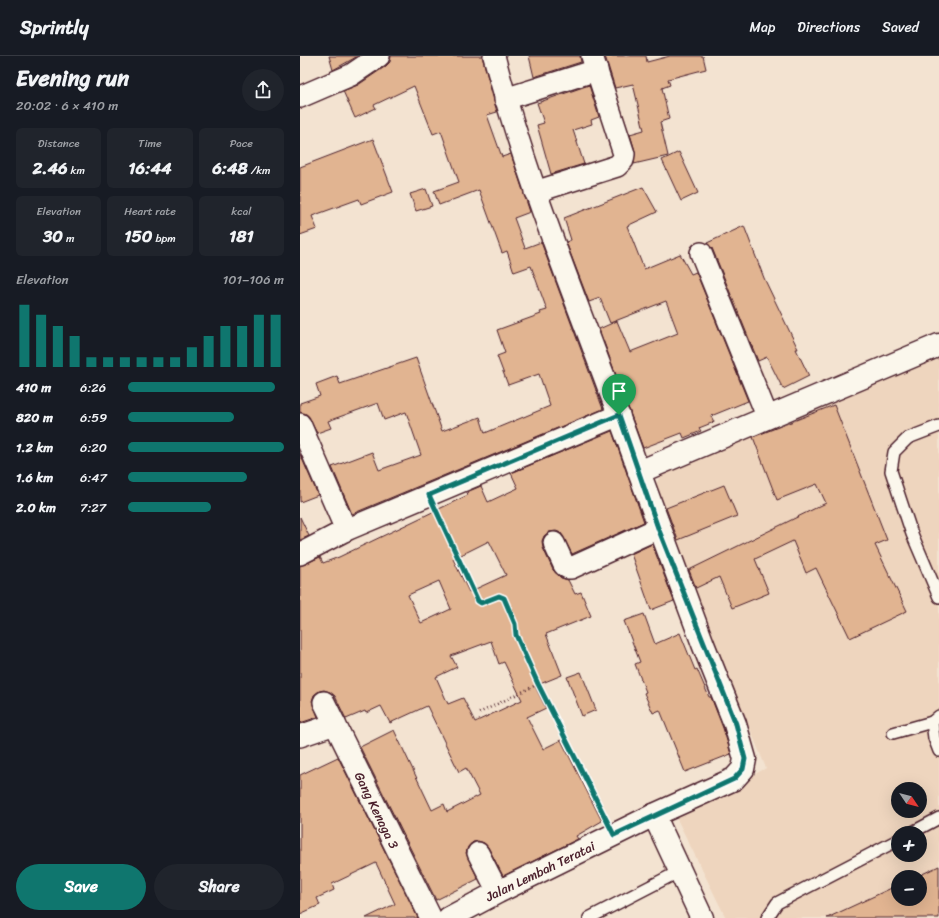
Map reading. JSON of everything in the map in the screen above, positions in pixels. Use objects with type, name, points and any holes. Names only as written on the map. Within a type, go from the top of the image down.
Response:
[{"type":"street","points":[[300,98],[351,75],[379,56]]},
{"type":"street","points":[[494,56],[505,99],[535,192],[639,472],[767,416],[939,344]]},
{"type":"street","points":[[505,99],[594,63],[624,154],[623,160],[617,166],[535,192]]},
{"type":"street","points":[[701,253],[767,416]]},
{"type":"street","points":[[300,554],[346,530],[619,415]]},
{"type":"street","points":[[300,424],[346,530]]},
{"type":"street","name":"Jalan Lembah Teratai","points":[[449,918],[498,892],[654,815],[734,779],[743,769],[745,759],[736,724],[658,528],[639,472]]},
{"type":"street","points":[[554,543],[564,565],[568,568],[572,568],[658,528]]},
{"type":"street","name":"Gang Kenaga 3","points":[[324,702],[431,918]]},
{"type":"street","points":[[300,736],[335,724]]},
{"type":"street","points":[[654,815],[702,918]]},
{"type":"street","points":[[478,853],[498,892]]},
{"type":"lane","points":[[939,426],[908,438],[894,452],[891,471],[912,534],[939,597]]},
{"type":"lane","points":[[893,733],[935,719],[934,738],[939,751]]},
{"type":"lane","points":[[924,826],[939,818]]},
{"type":"lane","points":[[767,918],[777,903],[891,844]]},
{"type":"lane","points":[[589,918],[680,871]]},
{"type":"path","points":[[429,495],[478,601],[481,603],[499,596],[504,598],[515,624],[516,635],[538,684],[614,835]]},
{"type":"path","points":[[479,713],[538,684]]},
{"type":"shaded area","points":[[939,358],[939,918],[726,918],[676,817],[766,768],[656,498],[657,482],[663,471],[745,436]]},
{"type":"building","points":[[329,56],[358,56],[333,70]]},
{"type":"building","points":[[391,56],[482,56],[497,112],[487,115],[502,157],[511,154],[530,212],[514,218],[525,248],[541,242],[603,409],[352,514],[332,467],[372,452],[379,470],[421,455],[406,412],[384,420],[378,403],[328,421],[331,428],[317,433],[307,415],[300,412],[300,403],[320,396],[316,384],[337,376],[340,384],[416,358],[442,431],[480,417],[485,433],[550,406],[539,374],[508,385],[497,356],[505,353],[497,330],[541,314],[540,312],[547,310],[531,266],[514,272],[507,251],[502,253],[479,190],[439,205],[434,191],[459,182],[441,131],[433,134],[414,86],[374,105],[376,108],[355,118],[343,91],[358,85],[386,66],[390,62]]},
{"type":"building","points":[[529,56],[580,56],[581,62],[534,77]]},
{"type":"building","points":[[605,56],[646,56],[647,62],[670,56],[703,56],[706,69],[668,79],[670,85],[662,88],[669,119],[660,122],[668,156],[634,164],[635,151],[630,134],[644,130],[633,84],[615,88]]},
{"type":"building","points":[[589,85],[599,117],[591,120],[592,124],[573,130],[584,164],[551,174],[537,125],[544,123],[537,103]]},
{"type":"building","points":[[373,139],[393,192],[361,204],[359,199],[312,216],[317,229],[300,235],[300,167]]},
{"type":"building","points":[[679,152],[698,193],[681,201],[662,160]]},
{"type":"building","points":[[643,187],[657,212],[627,226],[644,269],[680,254],[691,274],[696,272],[748,401],[711,416],[714,422],[699,428],[701,431],[684,438],[682,433],[643,448],[599,329],[617,321],[630,352],[678,333],[666,301],[610,323],[600,298],[589,302],[566,242],[571,240],[564,218]]},
{"type":"building","points":[[426,189],[432,206],[416,211],[410,194]]},
{"type":"building","points":[[744,226],[764,278],[798,349],[796,349],[809,376],[783,389],[767,357],[758,361],[712,248],[707,243]]},
{"type":"building","points":[[834,405],[887,540],[875,545],[907,611],[850,638],[816,568],[806,573],[793,541],[755,559],[769,593],[732,608],[719,577],[696,588],[689,570],[826,503],[817,484],[777,500],[753,437]]},
{"type":"building","points":[[612,431],[644,522],[572,554],[561,533],[556,531],[549,532],[544,536],[542,541],[543,548],[553,570],[561,578],[568,580],[575,594],[581,592],[591,616],[546,634],[562,675],[535,686],[546,708],[527,717],[543,749],[561,740],[602,821],[576,836],[578,839],[503,876],[488,847],[484,843],[478,841],[473,842],[468,847],[466,853],[478,879],[436,900],[360,747],[394,730],[432,810],[444,804],[447,812],[480,795],[466,768],[459,772],[427,706],[390,723],[381,706],[366,713],[365,711],[346,719],[335,696],[324,690],[319,691],[314,695],[312,701],[318,717],[300,723],[300,566],[320,557],[323,563],[339,557],[468,495],[467,492],[481,486],[488,502],[518,488],[511,473]],"holes":[[[489,541],[506,575],[469,592],[453,559]],[[439,581],[451,609],[421,623],[408,595]],[[491,641],[499,664],[504,662],[522,700],[475,722],[463,698],[448,704],[436,677],[457,667],[451,656]]]},
{"type":"building","points":[[300,454],[318,495],[300,502]]},
{"type":"building","points":[[724,485],[737,516],[678,540],[666,508]]},
{"type":"building","points":[[300,517],[309,536],[300,540]]},
{"type":"building","points":[[652,544],[674,601],[651,610],[631,554]]},
{"type":"building","points":[[644,614],[655,644],[680,633],[695,670],[697,669],[709,697],[711,697],[731,754],[685,772],[660,710],[653,713],[644,693],[646,692],[635,664],[640,662],[624,621]]},
{"type":"building","points":[[581,672],[596,710],[582,716],[567,677]]},
{"type":"building","points":[[338,757],[418,918],[366,918],[395,904],[376,863],[332,884],[334,890],[317,898],[320,905],[300,914],[300,775]]},
{"type":"building","points":[[939,866],[939,918],[827,918],[891,888],[891,906],[927,906],[927,872]]},
{"type":"route","points":[[619,415],[658,528],[736,724],[745,759],[740,775],[734,779],[654,815],[614,835],[567,738],[538,684],[516,635],[515,624],[504,598],[499,596],[484,603],[478,601],[429,495],[619,415]]}]
